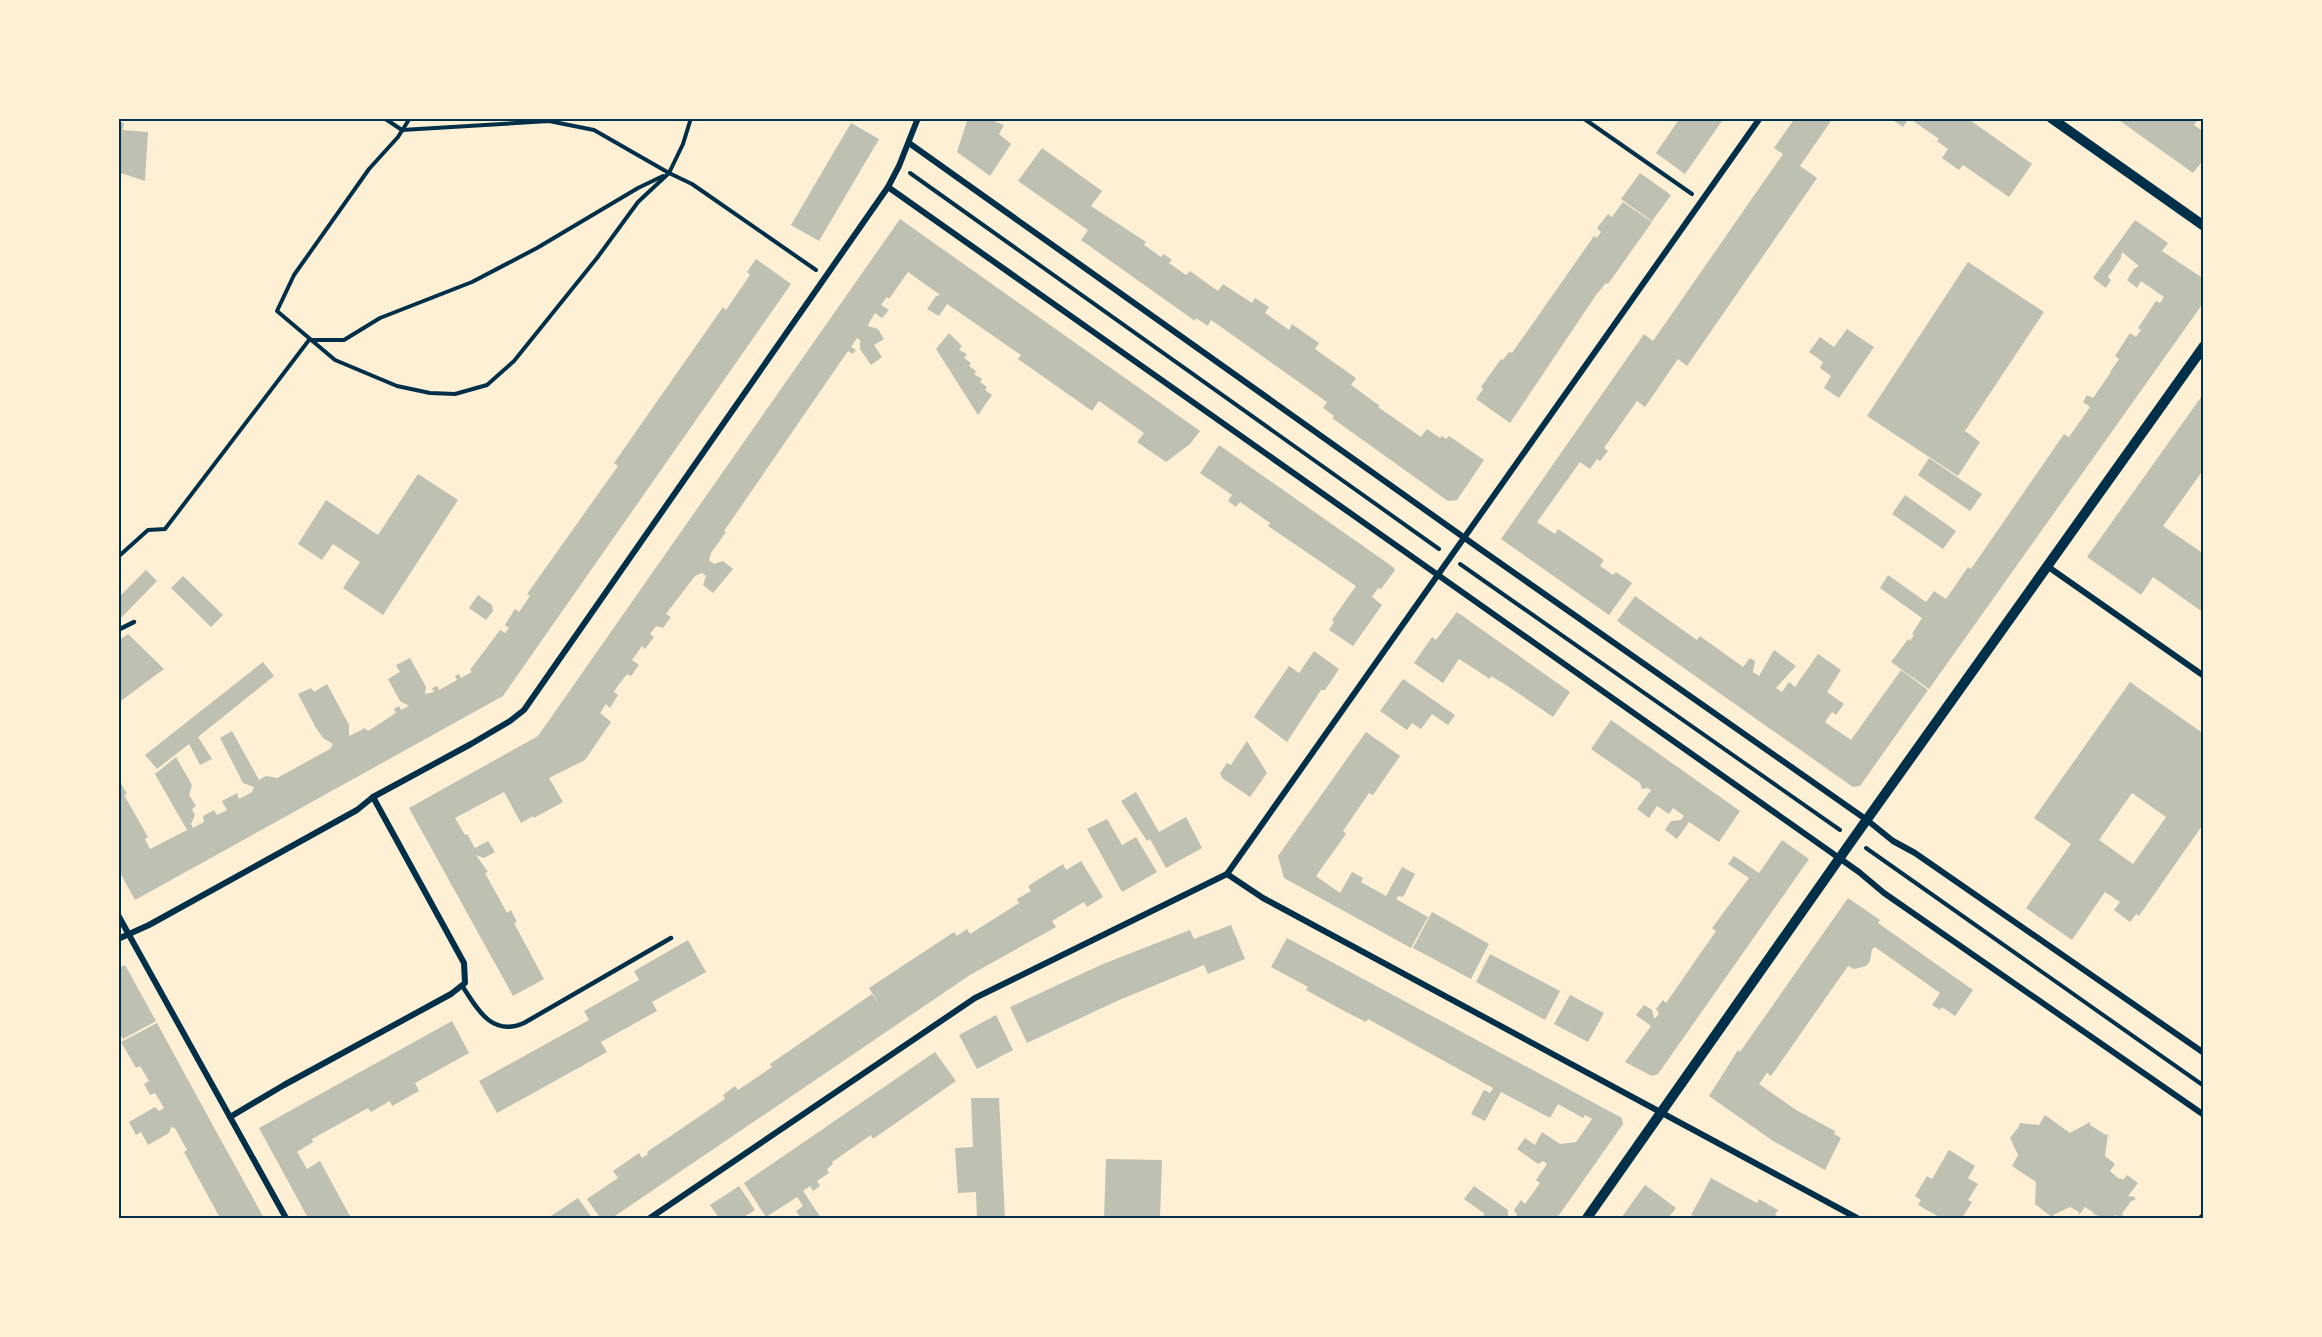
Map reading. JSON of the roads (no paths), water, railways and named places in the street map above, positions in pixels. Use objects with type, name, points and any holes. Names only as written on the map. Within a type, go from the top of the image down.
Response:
[{"type":"street","points":[[118,939],[149,925],[357,810],[373,797],[517,716],[530,703],[888,188],[918,118]]},
{"type":"street","points":[[650,1218],[975,998],[1227,874],[1760,118]]},
{"type":"street","points":[[2050,118],[2204,226]]},
{"type":"street","points":[[909,143],[1881,832],[2204,1053]]},
{"type":"street","points":[[888,188],[1884,892],[2204,1115]]},
{"type":"street","points":[[1587,1218],[2204,346]]},
{"type":"street","points":[[2048,566],[2204,676]]},
{"type":"street","points":[[230,1117],[463,987],[466,977],[464,963],[373,797]]},
{"type":"street","points":[[1227,874],[1263,898],[1857,1218]]},
{"type":"street","points":[[118,915],[286,1218]]},
{"type":"street","points":[[2201,1218],[2204,1215]]},
{"type":"lane","points":[[118,630],[134,622]]},
{"type":"lane","points":[[463,987],[489,1021],[511,1028],[524,1023],[671,938]]}]
